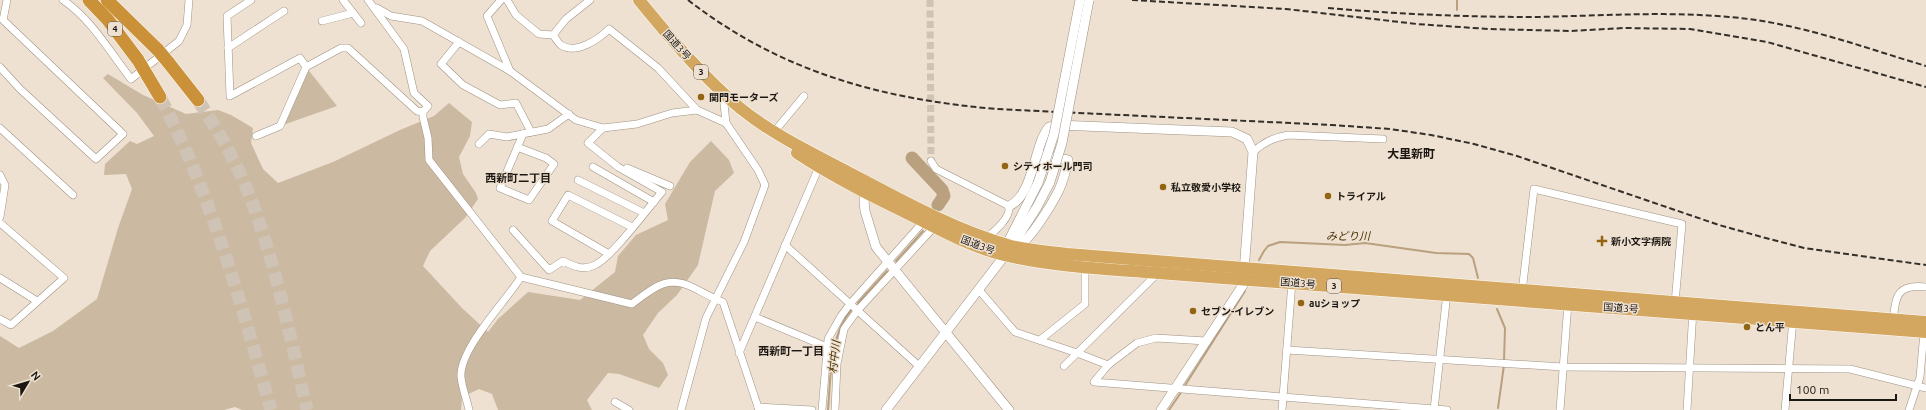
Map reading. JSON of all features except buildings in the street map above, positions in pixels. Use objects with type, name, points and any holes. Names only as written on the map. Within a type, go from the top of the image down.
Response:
[{"type":"highway","name":"4","points":[[89,0],[108,20],[138,60],[160,97]]},
{"type":"highway","name":"4","points":[[107,0],[158,50],[198,100]]},
{"type":"highway","name":"国道3号","points":[[639,0],[679,48],[722,92],[774,132],[929,224],[966,241],[1010,248],[1245,273],[1447,290]]},
{"type":"highway","name":"国道3号","points":[[774,132],[790,148],[819,167],[1010,248],[1085,267],[1158,273],[1245,273],[1292,282],[1522,295],[1893,324],[1925,329]]},
{"type":"highway","name":"国道3号","points":[[1569,299],[1675,303],[1693,309]]},
{"type":"street","points":[[0,66],[20,89],[96,159],[123,134],[3,20],[7,0]]},
{"type":"street","points":[[63,0],[74,8],[101,36],[131,79],[179,41],[187,25],[189,0]]},
{"type":"street","points":[[251,0],[227,16],[230,96],[300,58],[306,67]]},
{"type":"street","points":[[342,0],[361,23]]},
{"type":"street","points":[[368,0],[404,49],[414,93],[428,106],[423,112],[423,117],[428,138],[429,160],[521,277],[632,304],[654,286],[674,281],[693,287],[714,299],[723,302],[757,409],[812,410]]},
{"type":"street","points":[[501,0],[487,16],[510,71]]},
{"type":"street","points":[[507,0],[516,15],[539,34],[553,34],[566,19],[590,0]]},
{"type":"street","points":[[1010,248],[1038,183],[1054,134],[1080,0]]},
{"type":"street","points":[[886,410],[946,334],[1010,248],[1037,207],[1050,182],[1062,143],[1089,0]]},
{"type":"street","points":[[375,8],[391,16],[422,21],[510,71],[576,120],[603,128],[637,124],[672,113],[697,110]]},
{"type":"street","points":[[228,48],[284,11]]},
{"type":"street","points":[[322,21],[353,13]]},
{"type":"street","points":[[553,34],[561,45],[575,48],[601,37],[610,29],[658,68],[697,110],[726,123]]},
{"type":"street","points":[[459,42],[441,64],[463,85],[500,105],[516,103],[531,132]]},
{"type":"street","points":[[256,136],[280,126],[306,67],[341,48],[348,48],[417,111],[423,112]]},
{"type":"street","points":[[681,410],[706,318],[714,299],[744,242],[765,185],[758,170],[726,123],[722,92]]},
{"type":"street","points":[[774,132],[804,96]]},
{"type":"street","points":[[479,144],[489,134],[507,137],[548,129],[569,114]]},
{"type":"street","points":[[986,237],[1000,225],[1008,213],[1009,206],[1021,193],[1038,155],[1044,133],[1050,127],[1057,125],[1232,132],[1247,138],[1253,152],[1243,285],[1161,410]]},
{"type":"street","points":[[0,128],[73,195]]},
{"type":"street","points":[[513,230],[549,270],[563,261],[578,268],[595,266],[609,254],[662,192],[610,161],[588,143],[603,128]]},
{"type":"street","points":[[517,147],[546,158],[554,164],[529,200],[500,188],[522,134]]},
{"type":"street","points":[[1253,152],[1265,142],[1276,137],[1288,135],[1383,139]]},
{"type":"street","points":[[1010,248],[1040,219],[1058,191],[1068,160],[1038,155]]},
{"type":"street","points":[[610,161],[670,186]]},
{"type":"street","points":[[931,161],[936,169],[1009,206]]},
{"type":"street","points":[[593,167],[654,202]]},
{"type":"street","points":[[739,353],[819,167]]},
{"type":"street","points":[[0,175],[5,185],[0,218]]},
{"type":"street","points":[[578,180],[644,213]]},
{"type":"street","points":[[867,187],[865,211],[876,247],[1009,410]]},
{"type":"street","points":[[1522,295],[1534,189],[1682,224],[1675,303]]},
{"type":"street","points":[[609,254],[552,221],[568,195],[632,227]]},
{"type":"street","points":[[0,223],[64,278],[11,325],[0,319]]},
{"type":"street","points":[[822,410],[828,339],[841,316],[887,261],[929,224]]},
{"type":"street","points":[[835,410],[840,345],[844,329],[857,311],[894,270],[929,224]]},
{"type":"street","points":[[785,245],[920,367]]},
{"type":"street","points":[[1040,340],[1085,304],[1085,267]]},
{"type":"street","points":[[1064,366],[1158,273]]},
{"type":"street","points":[[469,410],[461,376],[464,364],[472,344],[521,277]]},
{"type":"street","points":[[0,278],[37,301]]},
{"type":"street","points":[[1282,410],[1292,282]]},
{"type":"street","points":[[1893,324],[1898,295],[1904,288],[1912,286],[1926,287]]},
{"type":"street","points":[[979,290],[1015,332],[1108,365]]},
{"type":"street","points":[[1434,410],[1447,290]]},
{"type":"street","points":[[1560,410],[1569,299]]},
{"type":"street","points":[[1687,410],[1693,309]]},
{"type":"street","points":[[754,317],[827,347]]},
{"type":"street","points":[[1786,410],[1793,317]]},
{"type":"street","points":[[1909,410],[1918,386],[1925,329]]},
{"type":"street","points":[[1206,341],[1156,338],[1137,343],[1108,365],[1094,382],[1447,410]]},
{"type":"street","points":[[1287,350],[1563,367],[1850,369],[1926,388]]},
{"type":"street","points":[[615,402],[629,410]]},
{"type":"shaded area","points":[[306,67],[337,106],[280,126]]},
{"type":"shaded area","points":[[108,74],[143,95],[186,114],[218,110],[231,115],[253,128],[251,143],[263,169],[278,183],[333,162],[400,130],[434,116],[449,103],[472,122],[470,136],[459,157],[463,174],[476,193],[478,199],[465,218],[430,251],[423,266],[462,308],[488,332],[498,319],[528,292],[580,300],[615,272],[618,256],[636,235],[668,220],[665,204],[690,162],[711,141],[729,160],[734,173],[715,191],[698,265],[677,295],[658,313],[643,335],[649,349],[663,363],[668,375],[659,388],[619,374],[608,373],[587,400],[592,410],[498,410],[492,394],[479,389],[462,397],[461,410],[242,410],[235,407],[224,410],[0,410],[0,336],[19,348],[53,331],[97,299],[118,228],[132,189],[126,174],[104,175],[105,164],[130,141],[137,144],[154,136],[137,113],[103,78]]},
{"type":"waterway","points":[[1457,0],[1457,10]]},
{"type":"waterway","name":"村中川","points":[[912,158],[942,190],[944,196],[938,205]]},
{"type":"waterway","name":"村中川","points":[[896,261],[923,231]]},
{"type":"waterway","name":"みどり川","points":[[1259,260],[1268,246],[1280,242],[1345,245],[1365,243],[1436,253],[1469,254]]},
{"type":"waterway","points":[[1469,254],[1473,258],[1478,278]]},
{"type":"waterway","name":"村中川","points":[[858,303],[887,271]]},
{"type":"waterway","name":"みどり川","points":[[1184,387],[1245,291]]},
{"type":"waterway","name":"村中川","points":[[828,410],[832,357],[835,344],[844,320],[852,309]]},
{"type":"waterway","points":[[1497,309],[1505,328],[1504,361]]},
{"type":"waterway","points":[[1498,408],[1504,365]]},
{"type":"waterway","name":"みどり川","points":[[1169,410],[1182,391]]},
{"type":"tunnel","points":[[930,0],[931,161]]},
{"type":"tunnel","points":[[160,97],[195,173],[224,250],[271,410]]},
{"type":"tunnel","points":[[198,100],[241,175],[261,227],[276,279],[307,410]]},
{"type":"railway","points":[[688,0],[723,25],[759,46],[796,63],[834,78],[912,98],[996,109],[1332,125],[1390,129],[1431,135],[1474,144],[1517,156],[1719,225],[1762,237],[1804,248],[1926,265]]},
{"type":"railway","points":[[1132,0],[1286,9],[1417,24],[1488,29],[1570,31],[1624,28],[1690,29],[1767,42],[1926,87]]},
{"type":"railway","points":[[1328,8],[1482,16],[1534,17],[1680,14],[1729,17],[1779,24],[1829,36],[1926,66]]},
{"type":"place","name":"関門モーターズ","points":[[701,97]]},
{"type":"place","name":"シティホール門司","points":[[1005,166]]},
{"type":"place","name":"私立敬愛小学校","points":[[1163,187]]},
{"type":"place","name":"トライアル","points":[[1328,196]]},
{"type":"place","name":"新小文字病院","points":[[1602,241]]},
{"type":"place","name":"auショップ","points":[[1301,303]]},
{"type":"place","name":"セブン-イレブン","points":[[1193,311]]},
{"type":"place","name":"とん平","points":[[1747,327]]},
{"type":"district","name":"大里新町","points":[[1411,153]]},
{"type":"district","name":"西新町二丁目","points":[[518,178]]},
{"type":"district","name":"西新町一丁目","points":[[791,351]]}]
